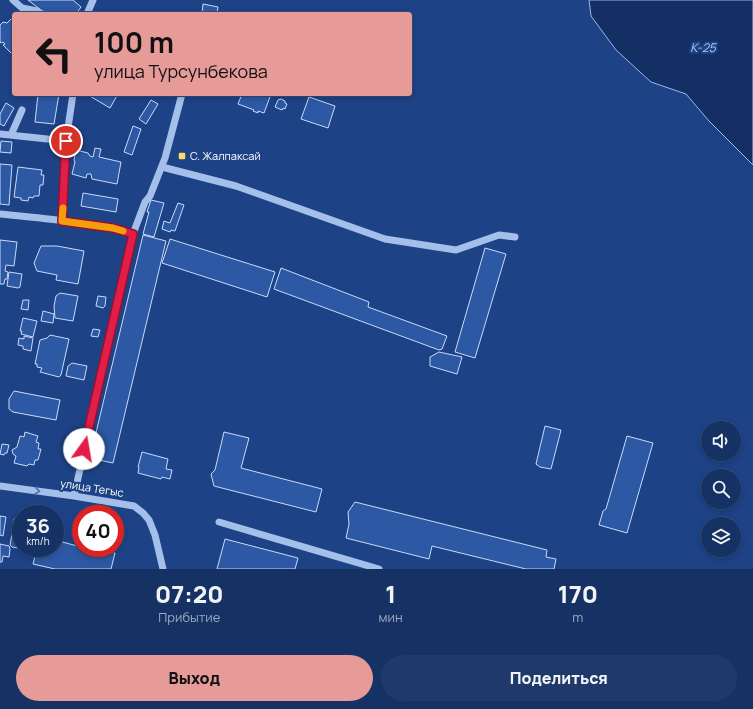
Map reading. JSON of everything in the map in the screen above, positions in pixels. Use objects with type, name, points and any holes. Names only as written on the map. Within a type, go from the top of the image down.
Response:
[{"type":"street","points":[[13,0],[22,8],[39,12]]},
{"type":"street","points":[[88,12],[93,0]]},
{"type":"street","points":[[62,221],[66,141],[73,96]]},
{"type":"street","points":[[74,496],[133,234],[145,202],[150,196],[166,158],[182,96]]},
{"type":"street","points":[[11,135],[22,110]]},
{"type":"street","points":[[0,134],[66,141]]},
{"type":"street","points":[[162,166],[236,186],[385,239],[456,250],[499,235],[515,237]]},
{"type":"street","points":[[0,214],[113,228],[133,234]]},
{"type":"street","name":"улица Тегыс","points":[[0,486],[134,506],[149,520],[155,535],[163,569]]},
{"type":"street","points":[[219,522],[379,569]]},
{"type":"water","name":"К-25","points":[[589,0],[753,0],[753,165],[709,121],[686,94],[651,82],[616,50],[591,16]]},
{"type":"building","points":[[28,0],[73,0],[81,7],[77,12],[43,12]]},
{"type":"building","points":[[203,4],[218,7],[217,12],[202,12]]},
{"type":"building","points":[[12,18],[12,54],[3,45],[5,44],[3,42],[0,42],[0,25],[3,22],[7,23]]},
{"type":"building","points":[[38,96],[59,96],[54,124],[35,122]]},
{"type":"building","points":[[90,96],[117,96],[110,108]]},
{"type":"building","points":[[241,96],[270,96],[264,113],[258,111],[258,113],[238,104]]},
{"type":"building","points":[[309,97],[335,106],[328,128],[301,119]]},
{"type":"building","points":[[281,99],[287,104],[285,109],[283,108],[282,110],[275,107],[278,100]]},
{"type":"building","points":[[151,100],[158,104],[146,124],[139,119]]},
{"type":"building","points":[[6,103],[14,108],[4,126],[0,124],[0,114]]},
{"type":"building","points":[[133,126],[141,129],[132,155],[124,152]]},
{"type":"building","points":[[1,141],[12,142],[11,153],[0,152]]},
{"type":"building","points":[[95,148],[101,149],[99,157],[121,162],[117,184],[92,179],[91,174],[87,174],[86,178],[72,174],[76,150],[88,153],[93,157]]},
{"type":"building","points":[[0,164],[12,165],[9,205],[0,204]]},
{"type":"building","points":[[18,167],[42,170],[41,175],[44,175],[43,185],[40,185],[39,196],[34,196],[33,198],[29,197],[28,201],[14,197]]},
{"type":"building","points":[[83,193],[118,199],[116,212],[81,206]]},
{"type":"building","points":[[151,200],[164,203],[154,237],[143,234]]},
{"type":"building","points":[[178,203],[184,205],[175,231],[171,230],[170,232],[162,229],[164,221],[170,223]]},
{"type":"building","points":[[143,235],[166,241],[113,463],[90,458]]},
{"type":"building","points":[[170,239],[275,272],[267,297],[162,263]]},
{"type":"building","points":[[0,240],[17,242],[14,266],[6,265],[5,271],[8,272],[7,279],[5,279],[4,284],[0,284]]},
{"type":"building","points":[[41,246],[57,246],[84,251],[78,284],[56,280],[57,275],[37,271],[34,263]]},
{"type":"building","points":[[485,248],[506,254],[475,358],[455,352]]},
{"type":"building","points":[[281,268],[369,302],[368,307],[447,336],[442,349],[439,350],[274,289]]},
{"type":"building","points":[[9,272],[22,274],[20,287],[7,286]]},
{"type":"building","points":[[60,293],[78,296],[73,321],[55,318],[54,306],[56,296]]},
{"type":"building","points":[[98,296],[106,297],[105,306],[103,308],[96,306]]},
{"type":"building","points":[[23,300],[29,300],[28,310],[21,309]]},
{"type":"building","points":[[43,311],[54,314],[53,323],[41,321]]},
{"type":"building","points":[[23,318],[37,321],[33,337],[21,334],[22,331],[20,331]]},
{"type":"building","points":[[93,329],[100,330],[98,337],[91,336]]},
{"type":"building","points":[[50,335],[69,339],[61,375],[59,377],[40,372],[42,368],[37,367],[37,364],[35,364],[40,340],[47,338]]},
{"type":"building","points":[[24,336],[33,338],[31,351],[23,349],[23,346],[18,345],[19,338],[24,339]]},
{"type":"building","points":[[439,352],[462,357],[457,374],[430,366],[430,357]]},
{"type":"building","points":[[72,363],[87,366],[84,380],[66,376],[68,366]]},
{"type":"building","points":[[14,391],[60,400],[56,420],[13,412],[9,409],[9,399]]},
{"type":"building","points":[[545,426],[561,430],[551,469],[540,467],[536,464]]},
{"type":"building","points":[[25,432],[38,436],[36,442],[39,443],[38,449],[41,449],[38,460],[35,460],[34,465],[29,464],[27,466],[14,463],[16,456],[13,454],[12,450],[17,447],[20,436],[24,437]]},
{"type":"building","points":[[224,432],[249,438],[241,468],[322,489],[316,512],[214,486],[211,474],[215,470]]},
{"type":"building","points":[[627,436],[653,443],[627,533],[599,525],[603,511],[606,509]]},
{"type":"building","points":[[2,444],[9,445],[7,453],[4,455],[0,454]]},
{"type":"building","points":[[142,452],[168,459],[166,469],[172,470],[170,479],[162,477],[161,479],[138,473]]},
{"type":"building","points":[[355,502],[547,550],[546,557],[556,559],[554,569],[526,569],[432,546],[429,559],[346,538],[349,524],[348,512]]},
{"type":"building","points":[[0,516],[6,517],[3,536],[0,535]]},
{"type":"building","points":[[12,534],[12,547],[10,545]]},
{"type":"building","points":[[225,539],[298,558],[295,569],[217,569]]},
{"type":"building","points":[[64,542],[72,545],[72,557],[114,557],[111,569],[55,569],[33,564],[35,557],[64,557]]},
{"type":"building","points":[[0,544],[9,546],[10,549],[9,557],[3,556],[2,562],[0,562]]},
{"type":"slow traffic","points":[[63,208],[62,221],[83,223],[123,231]]},
{"type":"place","name":"С. Жалпаксай","points":[[182,156]]},
{"type":"route","points":[[66,141],[62,221],[113,228],[133,234],[84,449]]}]
